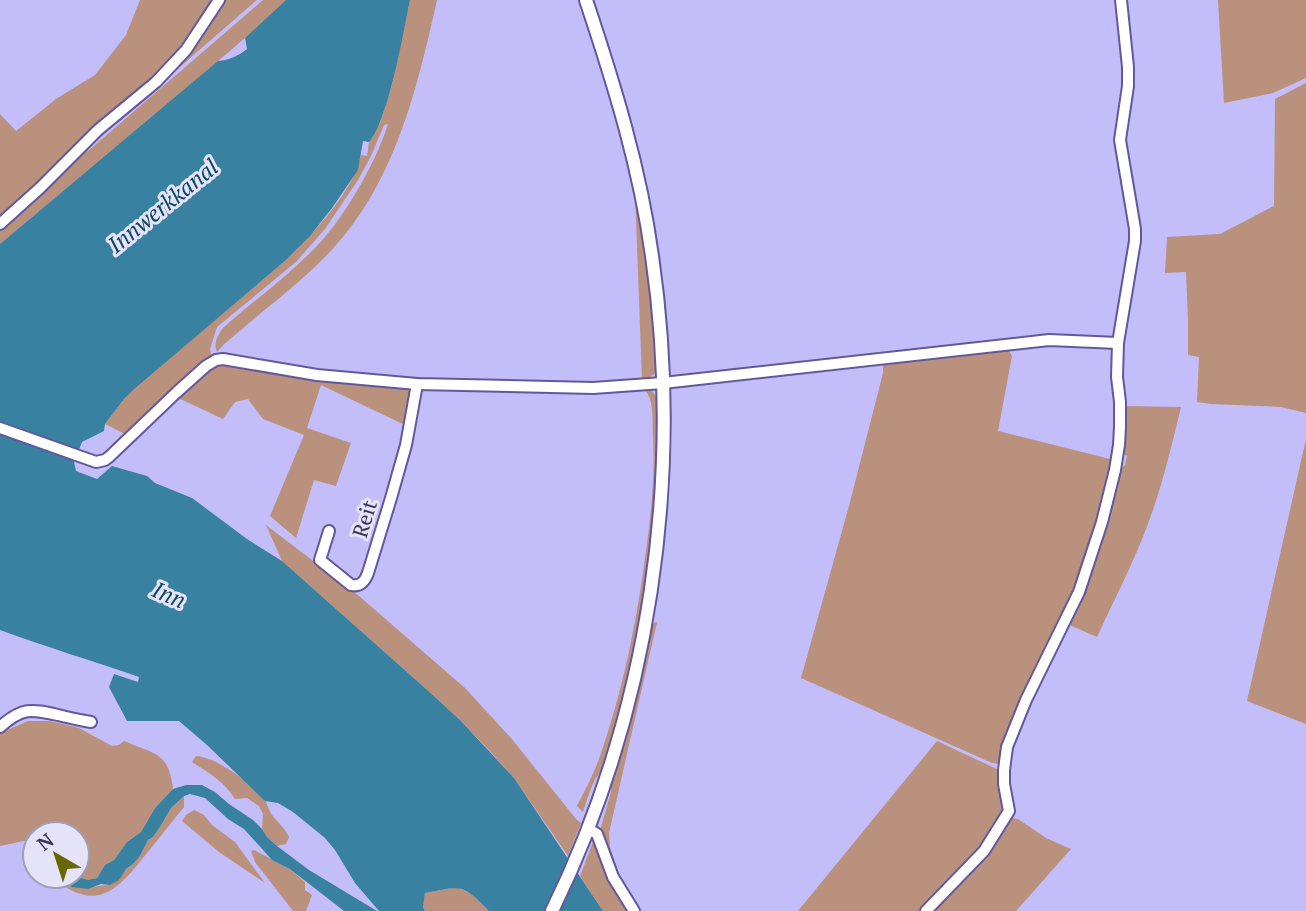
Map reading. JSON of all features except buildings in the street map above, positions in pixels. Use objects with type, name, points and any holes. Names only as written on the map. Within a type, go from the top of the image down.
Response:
[{"type":"street","points":[[0,224],[98,130],[156,82],[186,50],[219,0]]},
{"type":"street","points":[[552,911],[589,829],[628,704],[650,591],[660,495],[662,348],[652,256],[623,117],[586,0]]},
{"type":"street","points":[[926,911],[984,851],[1009,811],[1004,777],[1007,747],[1026,700],[1079,592],[1102,522],[1115,470],[1119,445],[1118,343],[1135,241],[1120,140],[1128,77],[1121,0]]},
{"type":"street","points":[[0,428],[96,462],[105,460],[177,392],[216,360],[317,375],[417,384],[593,388],[663,383],[1049,340],[1118,343]]},
{"type":"street","name":"Reit","points":[[329,531],[320,560],[351,585],[360,585],[368,573],[391,498],[406,445],[417,384]]},
{"type":"street","points":[[0,727],[14,715],[30,710],[91,722]]},
{"type":"street","points":[[589,829],[597,834],[613,877],[634,911]]},
{"type":"shaded area","points":[[140,0],[218,0],[180,54],[0,222],[0,114],[16,131],[56,99],[95,75],[126,35]]},
{"type":"shaded area","points":[[221,0],[257,0],[87,148],[82,148],[154,86]]},
{"type":"shaded area","points":[[263,0],[286,0],[189,86],[0,244],[0,227],[73,157],[88,151]]},
{"type":"shaded area","points":[[410,0],[437,0],[420,71],[398,139],[384,172],[346,233],[322,260],[217,352],[216,342],[223,328],[322,241],[366,175],[388,124],[384,125],[358,180],[325,229],[296,262],[217,327],[210,349],[212,358],[127,435],[105,424],[132,390],[286,260],[341,198],[357,169],[361,155],[367,156],[369,142],[380,123],[392,85]]},
{"type":"shaded area","points":[[1218,0],[1306,0],[1306,78],[1273,93],[1224,103]]},
{"type":"shaded area","points":[[1306,83],[1306,413],[1281,407],[1197,402],[1199,357],[1188,355],[1186,272],[1165,273],[1167,237],[1220,234],[1274,206],[1275,99]]},
{"type":"shaded area","points":[[635,191],[648,258],[657,369],[642,380]]},
{"type":"shaded area","points":[[1008,349],[1012,356],[998,431],[1114,460],[1094,538],[1081,576],[1051,651],[999,764],[801,678],[849,506],[883,373],[883,362]]},
{"type":"shaded area","points":[[218,363],[403,387],[412,395],[407,426],[321,385],[307,428],[351,443],[336,486],[314,480],[296,538],[270,516],[304,435],[263,419],[248,399],[235,402],[223,419],[176,397]]},
{"type":"shaded area","points":[[644,389],[652,391],[658,402],[655,496],[642,613],[633,658],[603,769],[593,783],[583,812],[577,806],[598,762],[615,709],[634,626],[643,570],[652,503],[654,462],[652,411],[650,399]]},
{"type":"shaded area","points":[[1123,406],[1181,407],[1148,524],[1097,637],[1067,624],[1116,474],[1125,465],[1127,456],[1121,452]]},
{"type":"shaded area","points":[[1306,439],[1306,724],[1247,701]]},
{"type":"shaded area","points":[[266,525],[359,596],[465,688],[511,738],[581,823],[568,856],[514,778],[487,748],[425,688],[282,561]]},
{"type":"shaded area","points":[[657,622],[609,833],[610,847],[623,887],[601,841],[601,827],[651,623]]},
{"type":"shaded area","points":[[28,721],[50,721],[79,728],[112,746],[124,741],[152,752],[164,761],[173,789],[155,808],[141,832],[127,842],[114,860],[105,865],[97,878],[91,879],[91,820],[21,820],[21,842],[0,846],[0,733]]},
{"type":"shaded area","points":[[937,741],[1001,771],[1004,812],[992,835],[923,911],[798,911]]},
{"type":"shaded area","points":[[196,756],[224,766],[259,794],[289,837],[286,844],[277,846],[267,837],[262,829],[263,814],[259,806],[247,798],[235,799],[221,782],[192,762]]},
{"type":"shaded area","points":[[184,796],[184,807],[122,882],[112,890],[90,896],[72,890],[91,890],[91,887],[110,885],[140,856],[171,808]]},
{"type":"shaded area","points":[[194,810],[204,815],[212,825],[235,842],[265,883],[219,852],[182,821]]},
{"type":"shaded area","points":[[1012,818],[1071,849],[1016,911],[929,911]]},
{"type":"shaded area","points":[[593,842],[596,843],[630,911],[603,911],[580,876]]},
{"type":"shaded area","points":[[254,850],[290,869],[305,882],[305,890],[312,895],[306,911],[293,911],[255,862],[251,851]]},
{"type":"shaded area","points":[[457,887],[472,894],[489,911],[425,911],[425,893]]},
{"type":"water","points":[[286,0],[410,0],[394,77],[377,128],[369,142],[363,141],[358,170],[310,236],[286,260],[124,399],[105,424],[104,431],[82,442],[74,462],[76,471],[97,479],[112,466],[147,476],[155,483],[192,498],[282,561],[460,720],[514,778],[603,911],[489,911],[467,891],[454,888],[425,893],[425,911],[379,911],[355,883],[325,838],[293,812],[278,803],[265,801],[179,721],[127,721],[109,687],[114,674],[138,682],[139,677],[0,630],[0,244],[218,61],[234,57],[247,49],[245,38]]},
{"type":"water","points":[[186,785],[202,785],[215,792],[253,820],[277,846],[309,870],[377,911],[344,911],[290,869],[272,860],[244,829],[228,819],[205,798],[190,794],[171,808],[140,856],[119,880],[110,885],[101,884],[91,888],[91,879],[97,878],[105,865],[114,860],[127,842],[141,832],[155,808],[173,789]]},
{"type":"water label","name":"Innwerkkanal","points":[[163,206]]},
{"type":"water label","name":"Inn","points":[[169,595]]}]
